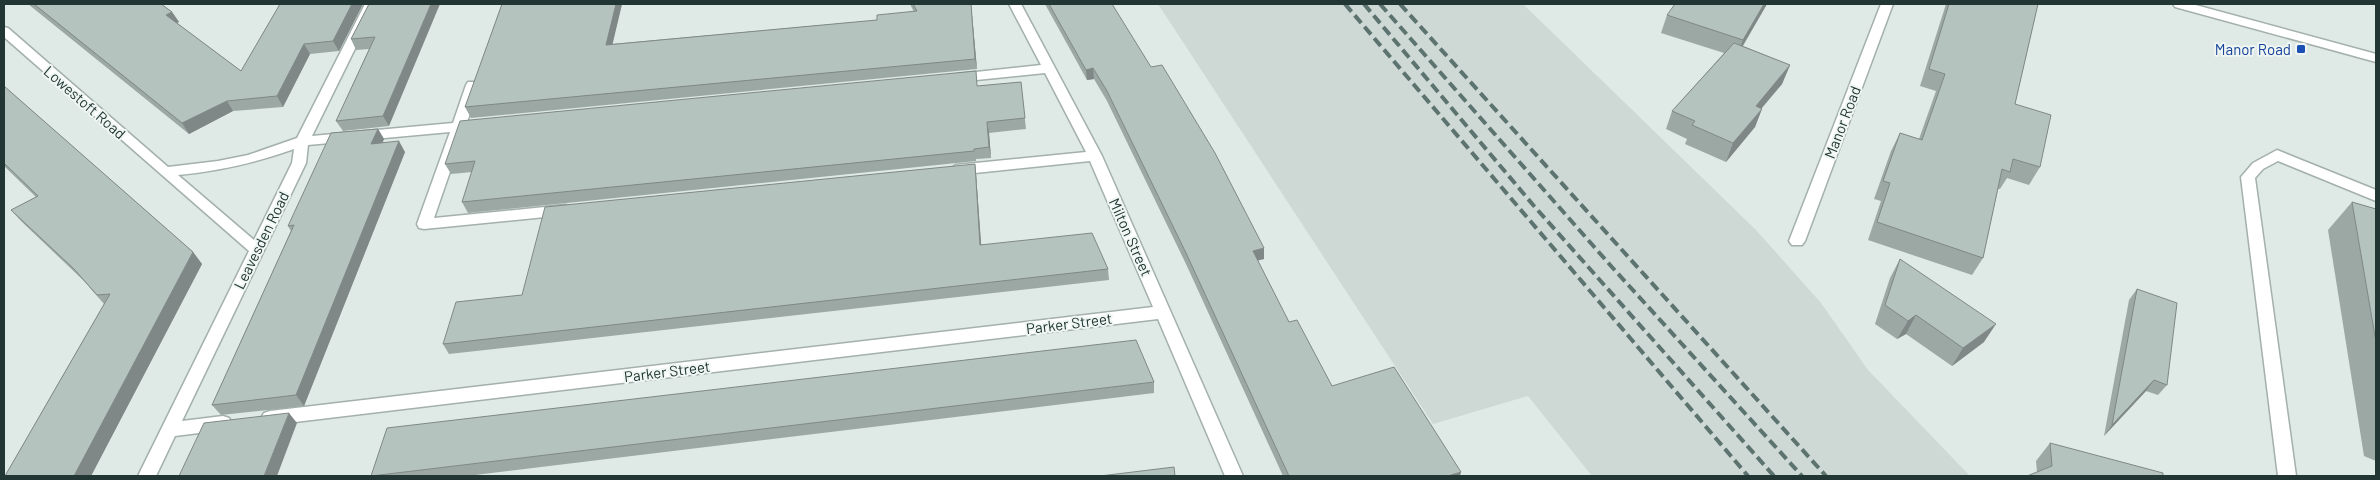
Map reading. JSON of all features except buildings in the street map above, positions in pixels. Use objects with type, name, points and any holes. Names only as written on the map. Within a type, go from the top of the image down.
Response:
[{"type":"street","name":"Leavesden Road","points":[[147,476],[256,249],[300,163],[302,141],[371,4]]},
{"type":"street","name":"Milton Street","points":[[1015,4],[1096,156],[1234,476]]},
{"type":"street","name":"Manor Road","points":[[1797,241],[1887,4]]},
{"type":"street","points":[[2179,4],[2376,58]]},
{"type":"street","name":"Lowestoft Road","points":[[4,31],[228,227],[256,249]]},
{"type":"street","points":[[946,79],[1050,68]]},
{"type":"street","points":[[477,74],[424,224],[582,208]]},
{"type":"street","points":[[166,172],[218,166],[251,159],[302,141],[479,124]]},
{"type":"street","points":[[2287,476],[2248,177],[2258,166],[2278,155],[2376,196]]},
{"type":"street","points":[[937,172],[1096,156]]},
{"type":"street","name":"Parker Street","points":[[257,419],[1164,312]]},
{"type":"street","points":[[170,430],[238,422]]},
{"type":"shaded area","points":[[1158,4],[1523,4],[1756,230],[1821,303],[1868,370],[1970,476],[1592,476],[1528,396],[1433,424]]},
{"type":"railway","points":[[1345,4],[1748,476]]},
{"type":"railway","points":[[1364,4],[1534,206],[1774,476]]},
{"type":"railway","points":[[1380,4],[1611,266],[1802,476]]},
{"type":"railway","points":[[1400,4],[1826,476]]},
{"type":"place","name":"Manor Road","points":[[2301,49]]}]
